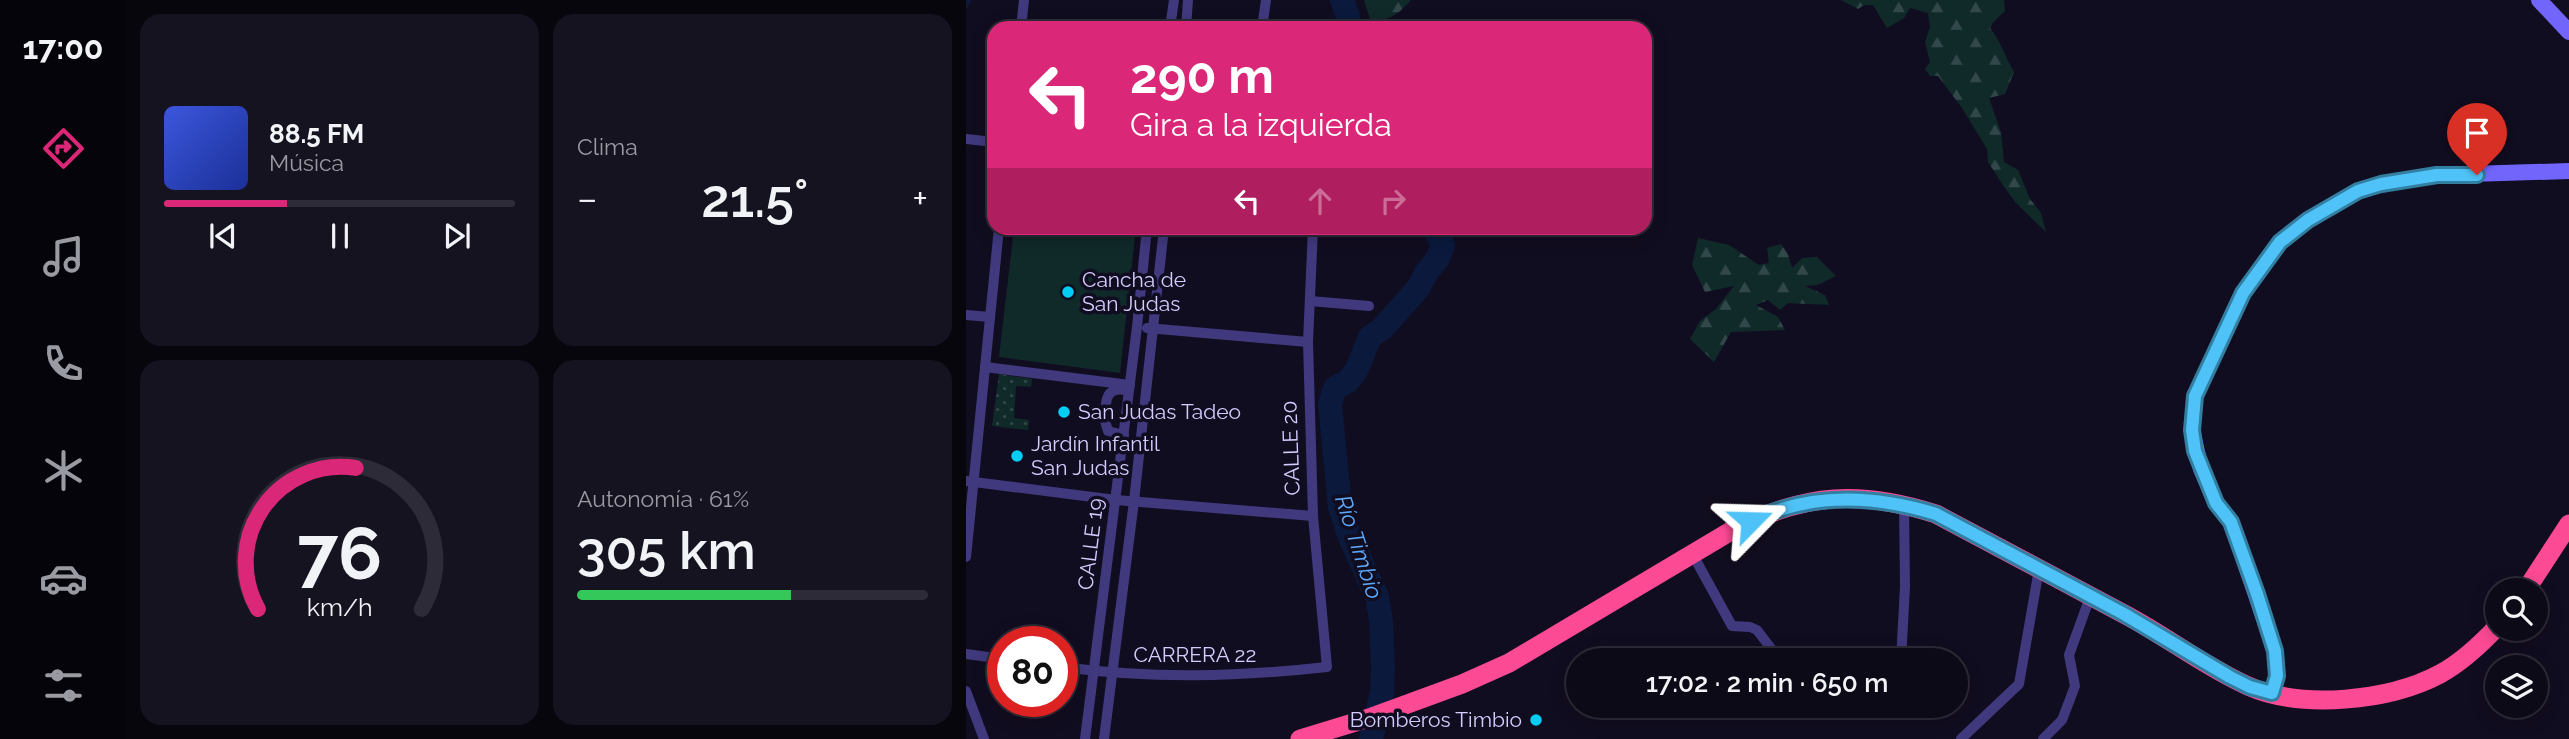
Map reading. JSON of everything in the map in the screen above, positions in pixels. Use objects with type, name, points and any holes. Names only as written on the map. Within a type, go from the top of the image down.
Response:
[{"type":"highway","points":[[1300,739],[1462,684],[1509,663],[1767,513],[1799,503],[1832,498],[1904,504],[1936,514],[2124,614],[2240,682],[2272,693],[2334,700],[2409,687],[2440,674],[2469,655],[2485,639]]},
{"type":"highway","points":[[2534,578],[2569,524]]},
{"type":"main road","points":[[2539,0],[2569,32]]},
{"type":"main road","points":[[2272,693],[2277,676],[2275,651],[2231,522],[2216,503],[2201,469],[2192,430],[2195,396],[2243,293],[2280,242],[2308,220],[2358,191],[2381,184],[2437,175],[2569,171]]},
{"type":"street","points":[[1022,21],[1024,0]]},
{"type":"street","points":[[1171,21],[1174,0]]},
{"type":"street","points":[[1186,21],[1188,0]]},
{"type":"street","points":[[1263,21],[1266,0]]},
{"type":"street","points":[[966,139],[987,141]]},
{"type":"street","points":[[966,557],[969,481],[985,367],[998,235]]},
{"type":"street","name":"CALLE 19","points":[[1085,739],[1146,235]]},
{"type":"street","name":"CALLE 19","points":[[1104,739],[1163,235]]},
{"type":"street","name":"CALLE 20","points":[[1314,235],[1308,342],[1313,516],[1327,667]]},
{"type":"street","points":[[1310,301],[1369,306]]},
{"type":"street","points":[[966,315],[990,317]]},
{"type":"street","points":[[1137,327],[1308,342]]},
{"type":"street","points":[[985,367],[1129,387]]},
{"type":"street","points":[[1106,404],[1112,391],[1129,387]]},
{"type":"street","points":[[1105,421],[1108,431],[1124,435]]},
{"type":"street","points":[[969,481],[1116,500],[1313,516]]},
{"type":"street","points":[[1902,648],[1905,586],[1904,504]]},
{"type":"street","points":[[1693,555],[1732,626],[1757,630],[1771,648]]},
{"type":"street","points":[[1961,739],[2019,684],[2039,569]]},
{"type":"street","points":[[2043,739],[2062,720],[2075,686],[2069,655],[2090,597]]},
{"type":"street","points":[[966,654],[987,657]]},
{"type":"street","name":"CARRERA 22","points":[[1078,669],[1111,674],[1190,677],[1257,675],[1327,667]]},
{"type":"street","points":[[966,691],[984,739]]},
{"type":"green space","points":[[1364,0],[1411,0],[1393,16],[1377,20],[1370,19]]},
{"type":"green space","points":[[1841,0],[2004,0],[2005,11],[1990,28],[2014,72],[2005,94],[1989,98],[2001,132],[2004,162],[2018,170],[2030,199],[2041,213],[2046,232],[2016,203],[1988,162],[1987,149],[1962,108],[1938,76],[1930,76],[1925,69],[1930,62],[1925,42],[1930,27],[1928,13],[1910,8],[1904,18],[1887,28],[1873,5],[1864,5],[1858,9]]},
{"type":"green space","name":"Cancha de San Judas","points":[[1013,235],[1135,235],[1120,373],[999,357]]},
{"type":"green space","points":[[1698,238],[1729,245],[1759,265],[1769,263],[1767,248],[1781,244],[1788,254],[1792,268],[1802,258],[1817,257],[1836,276],[1817,285],[1805,286],[1825,295],[1829,305],[1788,303],[1780,310],[1768,300],[1756,305],[1778,317],[1785,330],[1731,332],[1714,362],[1690,339],[1700,321],[1716,309],[1734,286],[1705,292],[1692,265]]},
{"type":"green space","points":[[999,374],[1032,379],[1031,387],[1016,386],[1014,418],[1029,420],[1028,430],[992,426]]},
{"type":"waterway","points":[[966,6],[969,0]]},
{"type":"waterway","name":"Río Timbio","points":[[1342,0],[1348,21]]},
{"type":"waterway","name":"Río Timbio","points":[[1371,739],[1382,693],[1381,621],[1377,597],[1349,535],[1340,507],[1330,404],[1335,388],[1347,382],[1356,371],[1370,337],[1383,328],[1419,287],[1438,258],[1443,245],[1438,235]]},
{"type":"place","name":"Cancha de San Judas","points":[[1068,292]]},
{"type":"place","name":"San Judas Tadeo","points":[[1064,412]]},
{"type":"place","name":"Jardín Infantil San Judas","points":[[1017,456]]},
{"type":"place","name":"Bomberos Timbio","points":[[1536,720]]},
{"type":"route","points":[[1751,521],[1799,503],[1832,498],[1904,504],[1936,514],[2124,614],[2230,677],[2250,687],[2272,693],[2277,676],[2275,651],[2257,594],[2231,522],[2216,503],[2195,451],[2192,430],[2195,396],[2243,293],[2280,242],[2308,220],[2358,191],[2381,184],[2437,175],[2477,175]]}]
